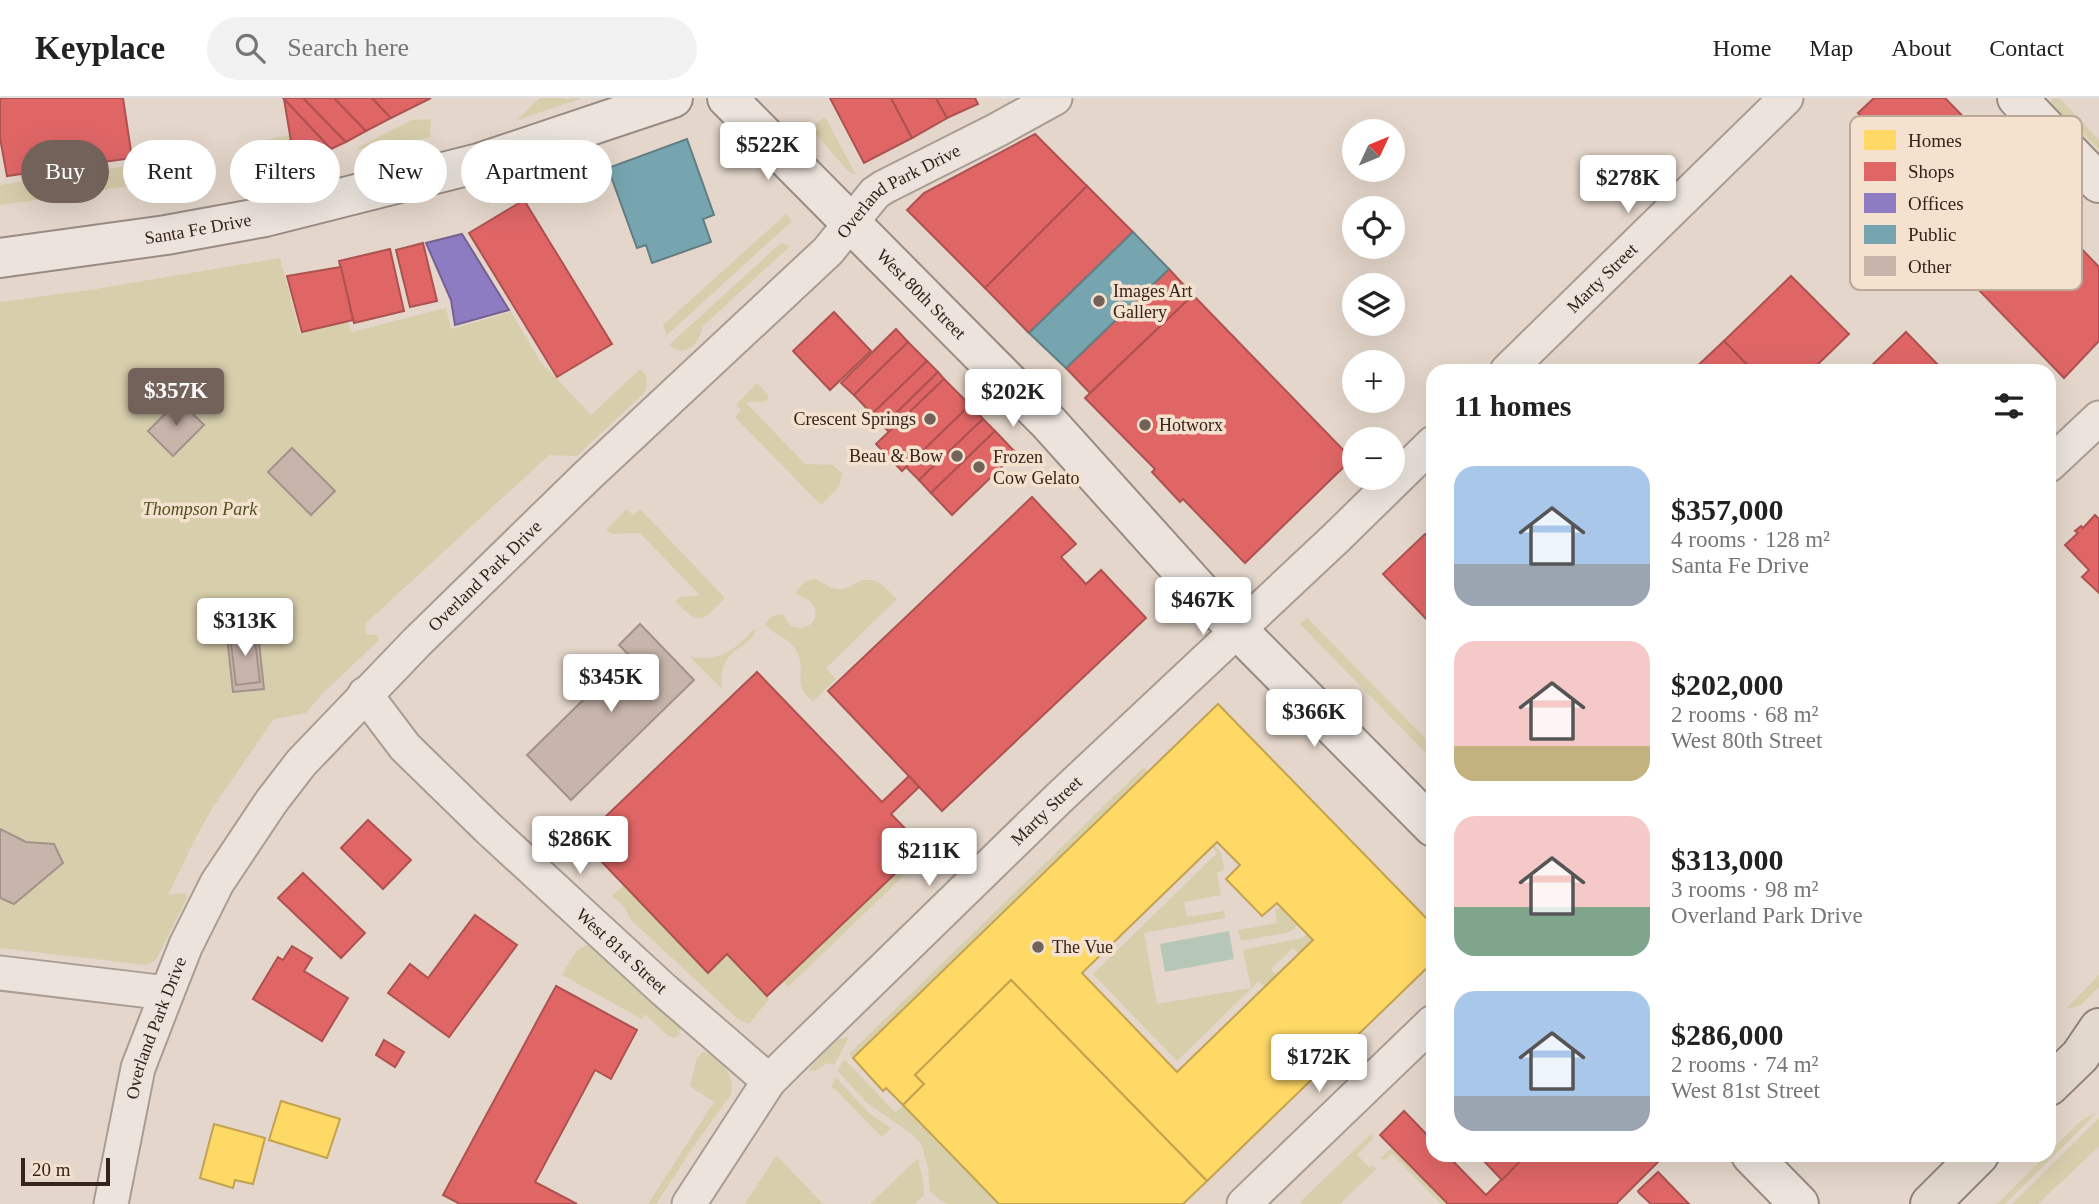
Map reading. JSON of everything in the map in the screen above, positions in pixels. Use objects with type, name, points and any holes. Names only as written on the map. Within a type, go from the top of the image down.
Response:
[{"type":"main road","points":[[2056,1079],[2093,1043]]},
{"type":"main road","points":[[1930,1204],[1972,1162]]},
{"type":"street","name":"Santa Fe Drive","points":[[0,258],[166,235],[265,217],[479,163],[673,98]]},
{"type":"street","name":"West 80th Street","points":[[727,98],[1049,423],[1210,602],[1426,820]]},
{"type":"street","name":"Overland Park Drive","points":[[111,1204],[138,1069],[186,945],[217,883],[271,802],[301,763],[416,642],[577,486],[828,251],[872,197],[884,187],[997,131],[1055,98]]},
{"type":"street","name":"Marty Street","points":[[1514,364],[1786,98]]},
{"type":"street","points":[[2017,98],[2034,116]]},
{"type":"street","points":[[2082,165],[2099,183]]},
{"type":"street","points":[[2056,458],[2099,418]]},
{"type":"street","name":"Marty Street","points":[[689,1204],[769,1081],[1059,798],[1426,450]]},
{"type":"street","name":"West 81st Street","points":[[365,695],[405,747],[488,828],[664,990],[769,1081]]},
{"type":"street","points":[[0,973],[167,993]]},
{"type":"street","points":[[1244,1204],[1426,1029]]},
{"type":"street","points":[[1758,1162],[1799,1204]]},
{"type":"green space","points":[[540,98],[568,100],[582,98],[517,120]]},
{"type":"green space","points":[[2052,98],[2060,99],[2076,116],[2056,116],[2049,107]]},
{"type":"green space","points":[[825,117],[856,175],[848,171],[811,128]]},
{"type":"green space","points":[[431,119],[430,137],[419,140],[373,140],[412,120]]},
{"type":"green space","points":[[2082,122],[2099,140],[2099,150],[2082,132]]},
{"type":"green space","points":[[290,135],[291,140],[265,140]]},
{"type":"green space","points":[[123,166],[123,187],[109,189],[109,169]]},
{"type":"green space","points":[[21,182],[21,202],[0,205],[0,185]]},
{"type":"green space","points":[[786,214],[792,221],[667,335],[663,325]]},
{"type":"green space","points":[[781,243],[790,246],[703,326],[694,345],[682,351],[673,348],[670,344]]},
{"type":"green space","name":"Thompson Park","points":[[280,258],[300,334],[348,322],[352,332],[446,308],[451,329],[511,312],[540,361],[591,415],[640,369],[647,379],[645,392],[577,456],[549,455],[366,623],[365,634],[377,635],[379,640],[322,694],[306,713],[274,719],[213,807],[195,839],[168,895],[185,893],[187,898],[156,960],[146,965],[0,948],[0,302]]},
{"type":"green space","points":[[757,383],[768,395],[768,399],[763,402],[749,401],[747,404],[805,464],[833,465],[842,473],[839,487],[821,505],[735,417],[741,410],[736,405]]},
{"type":"green space","points":[[627,509],[633,515],[640,509],[725,598],[706,616],[696,618],[676,602],[679,597],[699,594],[640,533],[612,534],[606,530]]},
{"type":"green space","points":[[816,579],[840,589],[864,580],[875,581],[897,599],[826,668],[836,679],[813,701],[801,685],[800,661],[795,648],[766,624],[775,615],[783,615],[795,627],[800,628],[812,623],[815,616],[813,604],[796,593],[804,583]]},
{"type":"green space","points":[[1307,618],[1426,739],[1426,752],[1424,751],[1300,624]]},
{"type":"green space","points":[[755,628],[750,640],[737,649],[725,663],[722,689],[690,657],[711,658],[727,653]]},
{"type":"green space","points":[[1144,767],[1148,772],[853,1058],[849,1054]]},
{"type":"green space","points":[[1214,845],[1221,852],[1224,870],[1217,872],[1221,895],[1184,902],[1187,917],[1224,911],[1225,918],[1144,933],[1157,1004],[1251,988],[1243,950],[1302,938],[1307,934],[1313,940],[1299,954],[1293,948],[1271,969],[1277,976],[1265,987],[1259,981],[1177,1061],[1093,974],[1217,853],[1212,847]]},
{"type":"green space","points":[[923,847],[928,852],[788,987],[783,981]]},
{"type":"green space","points":[[624,885],[707,972],[727,954],[769,999],[749,1024],[738,1019],[631,920],[624,906],[612,896]]},
{"type":"green space","points":[[1282,908],[1298,925],[1290,932],[1241,941],[1238,930],[1277,923],[1275,909]]},
{"type":"green space","points":[[592,945],[681,1025],[675,1038],[668,1036],[645,1014],[642,1019],[562,975],[577,950]]},
{"type":"green space","points":[[2099,975],[2099,987],[2081,1005],[2066,1009]]},
{"type":"green space","points":[[849,1037],[834,1065],[828,1063],[814,1071],[808,1071],[832,1040]]},
{"type":"green space","points":[[703,1052],[716,1056],[726,1067],[731,1081],[731,1094],[656,1204],[648,1204],[714,1102],[690,1086],[697,1058]]},
{"type":"green space","points":[[844,1059],[895,1112],[903,1106],[999,1204],[948,1204],[930,1191],[928,1167],[921,1143],[867,1103],[838,1071]]},
{"type":"green space","points":[[835,1077],[871,1115],[891,1128],[882,1137],[834,1088],[831,1090]]},
{"type":"green space","points":[[2093,1114],[2056,1154],[2056,1145],[2082,1120]]},
{"type":"green space","points":[[2099,1118],[2099,1146],[2038,1204],[2012,1204],[2056,1162]]},
{"type":"green space","points":[[1371,1134],[1374,1138],[1357,1155],[1370,1168],[1372,1166],[1376,1169],[1340,1204],[1300,1202]]},
{"type":"green space","points":[[1392,1147],[1448,1204],[1441,1204],[1392,1154],[1384,1160],[1381,1158]]},
{"type":"green space","points":[[777,1156],[823,1204],[745,1204]]},
{"type":"green space","points":[[918,1158],[924,1195],[915,1204],[870,1204]]},
{"type":"green space","points":[[2039,1162],[2048,1162],[2005,1204],[1997,1204]]},
{"type":"shaded area","points":[[1229,931],[1234,959],[1165,972],[1160,944]]},
{"type":"building: Homes","name":"The Vue","points":[[1218,704],[1426,918],[1426,969],[1207,1181],[1011,980],[915,1075],[924,1084],[903,1105],[886,1088],[883,1091],[853,1058]],"holes":[[[1217,842],[1240,865],[1226,879],[1262,916],[1277,903],[1313,940],[1177,1072],[1082,973]]]},
{"type":"building: Homes","points":[[1011,980],[1207,1181],[1183,1204],[999,1204],[903,1105],[924,1084],[915,1075]]},
{"type":"building: Homes","points":[[281,1101],[340,1119],[327,1158],[269,1140]]},
{"type":"building: Homes","points":[[214,1124],[265,1138],[253,1184],[235,1180],[233,1188],[200,1178]]},
{"type":"building: Shops","points":[[0,98],[123,98],[129,140],[123,140],[123,159],[109,161],[109,140],[21,140],[21,174],[7,176],[0,138]]},
{"type":"building: Shops","points":[[283,98],[303,98],[346,142],[340,145],[340,140],[323,140]]},
{"type":"building: Shops","points":[[303,98],[334,98],[366,131],[346,142]]},
{"type":"building: Shops","points":[[334,98],[372,98],[391,118],[366,131]]},
{"type":"building: Shops","points":[[372,98],[431,98],[391,118]]},
{"type":"building: Shops","points":[[830,98],[891,98],[912,138],[864,163]]},
{"type":"building: Shops","points":[[891,98],[936,98],[947,118],[912,138]]},
{"type":"building: Shops","points":[[936,98],[975,98],[978,104],[947,118]]},
{"type":"building: Shops","points":[[1874,98],[1945,98],[1963,116],[1861,116],[1858,113]]},
{"type":"building: Shops","points":[[284,99],[323,140],[291,140]]},
{"type":"building: Shops","points":[[1035,134],[1087,186],[985,288],[907,210],[924,193]]},
{"type":"building: Shops","points":[[1087,186],[1133,232],[1029,333],[985,288]]},
{"type":"building: Shops","points":[[519,203],[526,203],[612,344],[557,377],[469,233]]},
{"type":"building: Shops","points":[[423,243],[437,301],[410,307],[396,250]]},
{"type":"building: Shops","points":[[390,249],[404,311],[354,323],[339,261]]},
{"type":"building: Shops","points":[[2082,249],[2099,267],[2099,341],[2064,378],[2056,370],[2056,364],[2050,364],[1979,290],[2082,290]]},
{"type":"building: Shops","points":[[341,267],[353,320],[302,332],[287,276]]},
{"type":"building: Shops","points":[[1169,269],[1193,295],[1090,393],[1066,368]]},
{"type":"building: Shops","points":[[1791,276],[1849,334],[1818,364],[1746,364],[1724,341]]},
{"type":"building: Shops","points":[[1193,295],[1342,449],[1342,469],[1245,563],[1183,499],[1180,502],[1152,472],[1155,469],[1085,398]]},
{"type":"building: Shops","points":[[834,312],[871,351],[830,390],[793,351]]},
{"type":"building: Shops","points":[[896,329],[908,342],[854,395],[841,383]]},
{"type":"building: Shops","points":[[1906,332],[1937,364],[1873,364]]},
{"type":"building: Shops","points":[[1724,341],[1746,364],[1699,364]]},
{"type":"building: Shops","points":[[908,342],[927,361],[872,414],[854,395]]},
{"type":"building: Shops","points":[[927,361],[938,372],[883,426],[872,414]]},
{"type":"building: Shops","points":[[938,372],[944,379],[889,432],[883,426]]},
{"type":"building: Shops","name":"Crescent Springs","points":[[944,379],[970,405],[902,471],[876,444]]},
{"type":"building: Shops","points":[[970,405],[983,419],[919,480],[906,467]]},
{"type":"building: Shops","name":"Beau & Bow","points":[[983,419],[995,431],[931,493],[919,480]]},
{"type":"building: Shops","name":"Frozen Cow Gelato","points":[[995,431],[1016,453],[952,515],[931,493]]},
{"type":"building: Shops","points":[[1032,497],[1076,544],[1061,557],[1086,584],[1101,570],[1146,618],[942,811],[828,691]]},
{"type":"building: Shops","points":[[2095,515],[2099,519],[2099,593],[2082,577],[2089,570],[2065,545],[2078,533],[2075,531],[2081,526],[2083,528]]},
{"type":"building: Shops","points":[[1426,535],[1426,619],[1383,574]]},
{"type":"building: Shops","points":[[757,672],[882,802],[909,776],[919,787],[891,814],[923,847],[767,996],[727,954],[708,973],[581,840]]},
{"type":"building: Shops","points":[[368,820],[411,860],[383,889],[341,848]]},
{"type":"building: Shops","points":[[303,873],[365,933],[341,958],[278,898]]},
{"type":"building: Shops","points":[[475,915],[517,945],[449,1037],[388,993],[410,964],[428,978]]},
{"type":"building: Shops","points":[[292,946],[312,958],[304,971],[348,998],[322,1041],[253,999],[278,957],[283,960]]},
{"type":"building: Shops","points":[[556,986],[637,1030],[611,1079],[595,1070],[535,1182],[577,1204],[460,1204],[443,1195]]},
{"type":"building: Shops","points":[[384,1040],[404,1052],[395,1067],[376,1055]]},
{"type":"building: Shops","points":[[1404,1111],[1426,1134],[1426,1162],[1454,1162],[1486,1195],[1519,1162],[1658,1162],[1616,1204],[1448,1204],[1380,1135]]},
{"type":"building: Shops","points":[[1485,1162],[1519,1162],[1502,1180]]},
{"type":"building: Shops","points":[[1658,1172],[1689,1204],[1651,1204],[1639,1193]]},
{"type":"building: Offices","points":[[462,234],[509,310],[455,325],[451,300],[426,243]]},
{"type":"building: Public","points":[[687,139],[714,215],[703,219],[711,242],[652,263],[646,245],[637,248],[612,179],[612,167]]},
{"type":"building: Public","name":"Images Art Gallery","points":[[1133,232],[1169,269],[1066,368],[1029,333]]},
{"type":"building: Other","points":[[179,400],[204,425],[173,456],[148,431]]},
{"type":"building: Other","points":[[292,448],[335,491],[311,515],[268,472]]},
{"type":"building: Other","points":[[257,624],[264,689],[233,692],[226,627]]},
{"type":"building: Other","points":[[640,624],[694,680],[571,800],[527,755],[629,655],[619,645]]},
{"type":"building: Other","points":[[254,632],[260,682],[236,685],[230,635]]},
{"type":"building: Other","points":[[0,829],[26,842],[54,844],[63,863],[14,904],[0,898]]},
{"type":"place","name":"Images Art Gallery","points":[[1099,301]]},
{"type":"place","name":"Crescent Springs","points":[[930,419]]},
{"type":"place","name":"Hotworx","points":[[1145,425]]},
{"type":"place","name":"Beau & Bow","points":[[957,456]]},
{"type":"place","name":"Frozen Cow Gelato","points":[[979,467]]},
{"type":"place","name":"The Vue","points":[[1038,947]]}]
